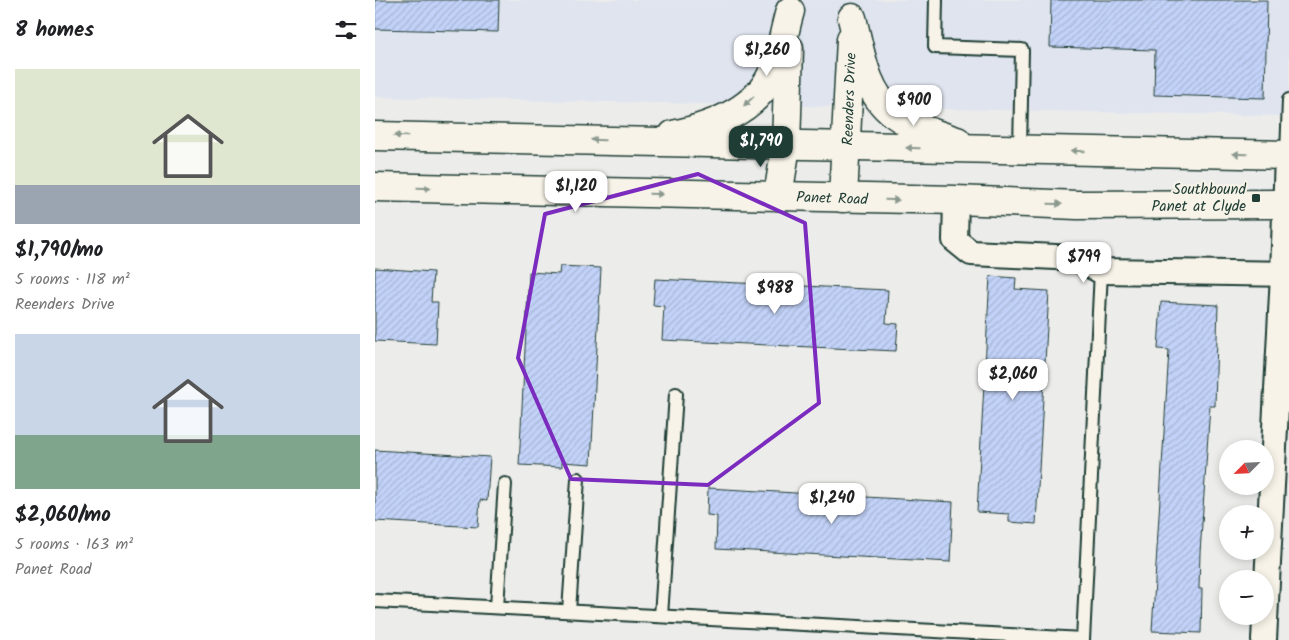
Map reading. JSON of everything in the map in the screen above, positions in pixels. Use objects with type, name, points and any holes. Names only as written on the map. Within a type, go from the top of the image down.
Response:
[{"type":"street","points":[[647,142],[688,132],[724,119],[750,102],[772,75],[790,5]]},
{"type":"street","points":[[778,196],[786,146],[790,5]]},
{"type":"street","points":[[852,9],[864,62],[875,94],[892,113],[919,128],[980,149]]},
{"type":"street","name":"Reenders Drive","points":[[843,198],[847,146],[852,9]]},
{"type":"street","points":[[375,136],[1288,155],[1286,274],[1264,640]]},
{"type":"street","name":"Panet Road","points":[[375,187],[955,200],[1077,205],[1287,204]]},
{"type":"street","points":[[955,200],[955,240],[971,253],[1077,258],[1101,271],[1286,274]]},
{"type":"lane","points":[[936,0],[935,47],[1022,50],[1020,149]]},
{"type":"lane","points":[[1288,155],[1289,100]]},
{"type":"lane","points":[[375,601],[1083,640],[1101,271]]},
{"type":"lane","points":[[661,616],[676,394]]},
{"type":"lane","points":[[569,611],[577,478]]},
{"type":"lane","points":[[497,607],[505,484]]},
{"type":"highlighted area","points":[[698,174],[805,223],[819,403],[708,485],[571,479],[518,358],[545,214]]},
{"type":"shaded area","points":[[375,0],[1289,0],[1289,116],[375,97]]},
{"type":"building","points":[[375,0],[499,0],[498,32],[375,29]]},
{"type":"building","points":[[1051,0],[1267,0],[1265,98],[1154,95],[1155,50],[1050,47]]},
{"type":"building","points":[[560,266],[601,268],[591,464],[562,462],[562,467],[519,465],[529,272],[559,274]]},
{"type":"building","points":[[375,268],[433,272],[431,302],[438,302],[436,344],[375,341]]},
{"type":"building","points":[[990,276],[1016,278],[1015,289],[1049,291],[1036,524],[1009,522],[1009,514],[977,512]]},
{"type":"building","points":[[655,279],[888,290],[886,323],[898,324],[896,351],[662,340],[664,306],[653,305]]},
{"type":"building","points":[[1161,302],[1218,305],[1215,406],[1210,406],[1200,553],[1199,589],[1202,589],[1201,633],[1152,631],[1169,350],[1158,349]]},
{"type":"building","points":[[375,450],[490,457],[487,501],[480,500],[478,527],[375,521]]},
{"type":"building","points":[[708,488],[953,502],[950,562],[716,549],[717,516],[707,515]]},
{"type":"place","name":"Southbound Panet at Clyde","points":[[1256,198]]}]
